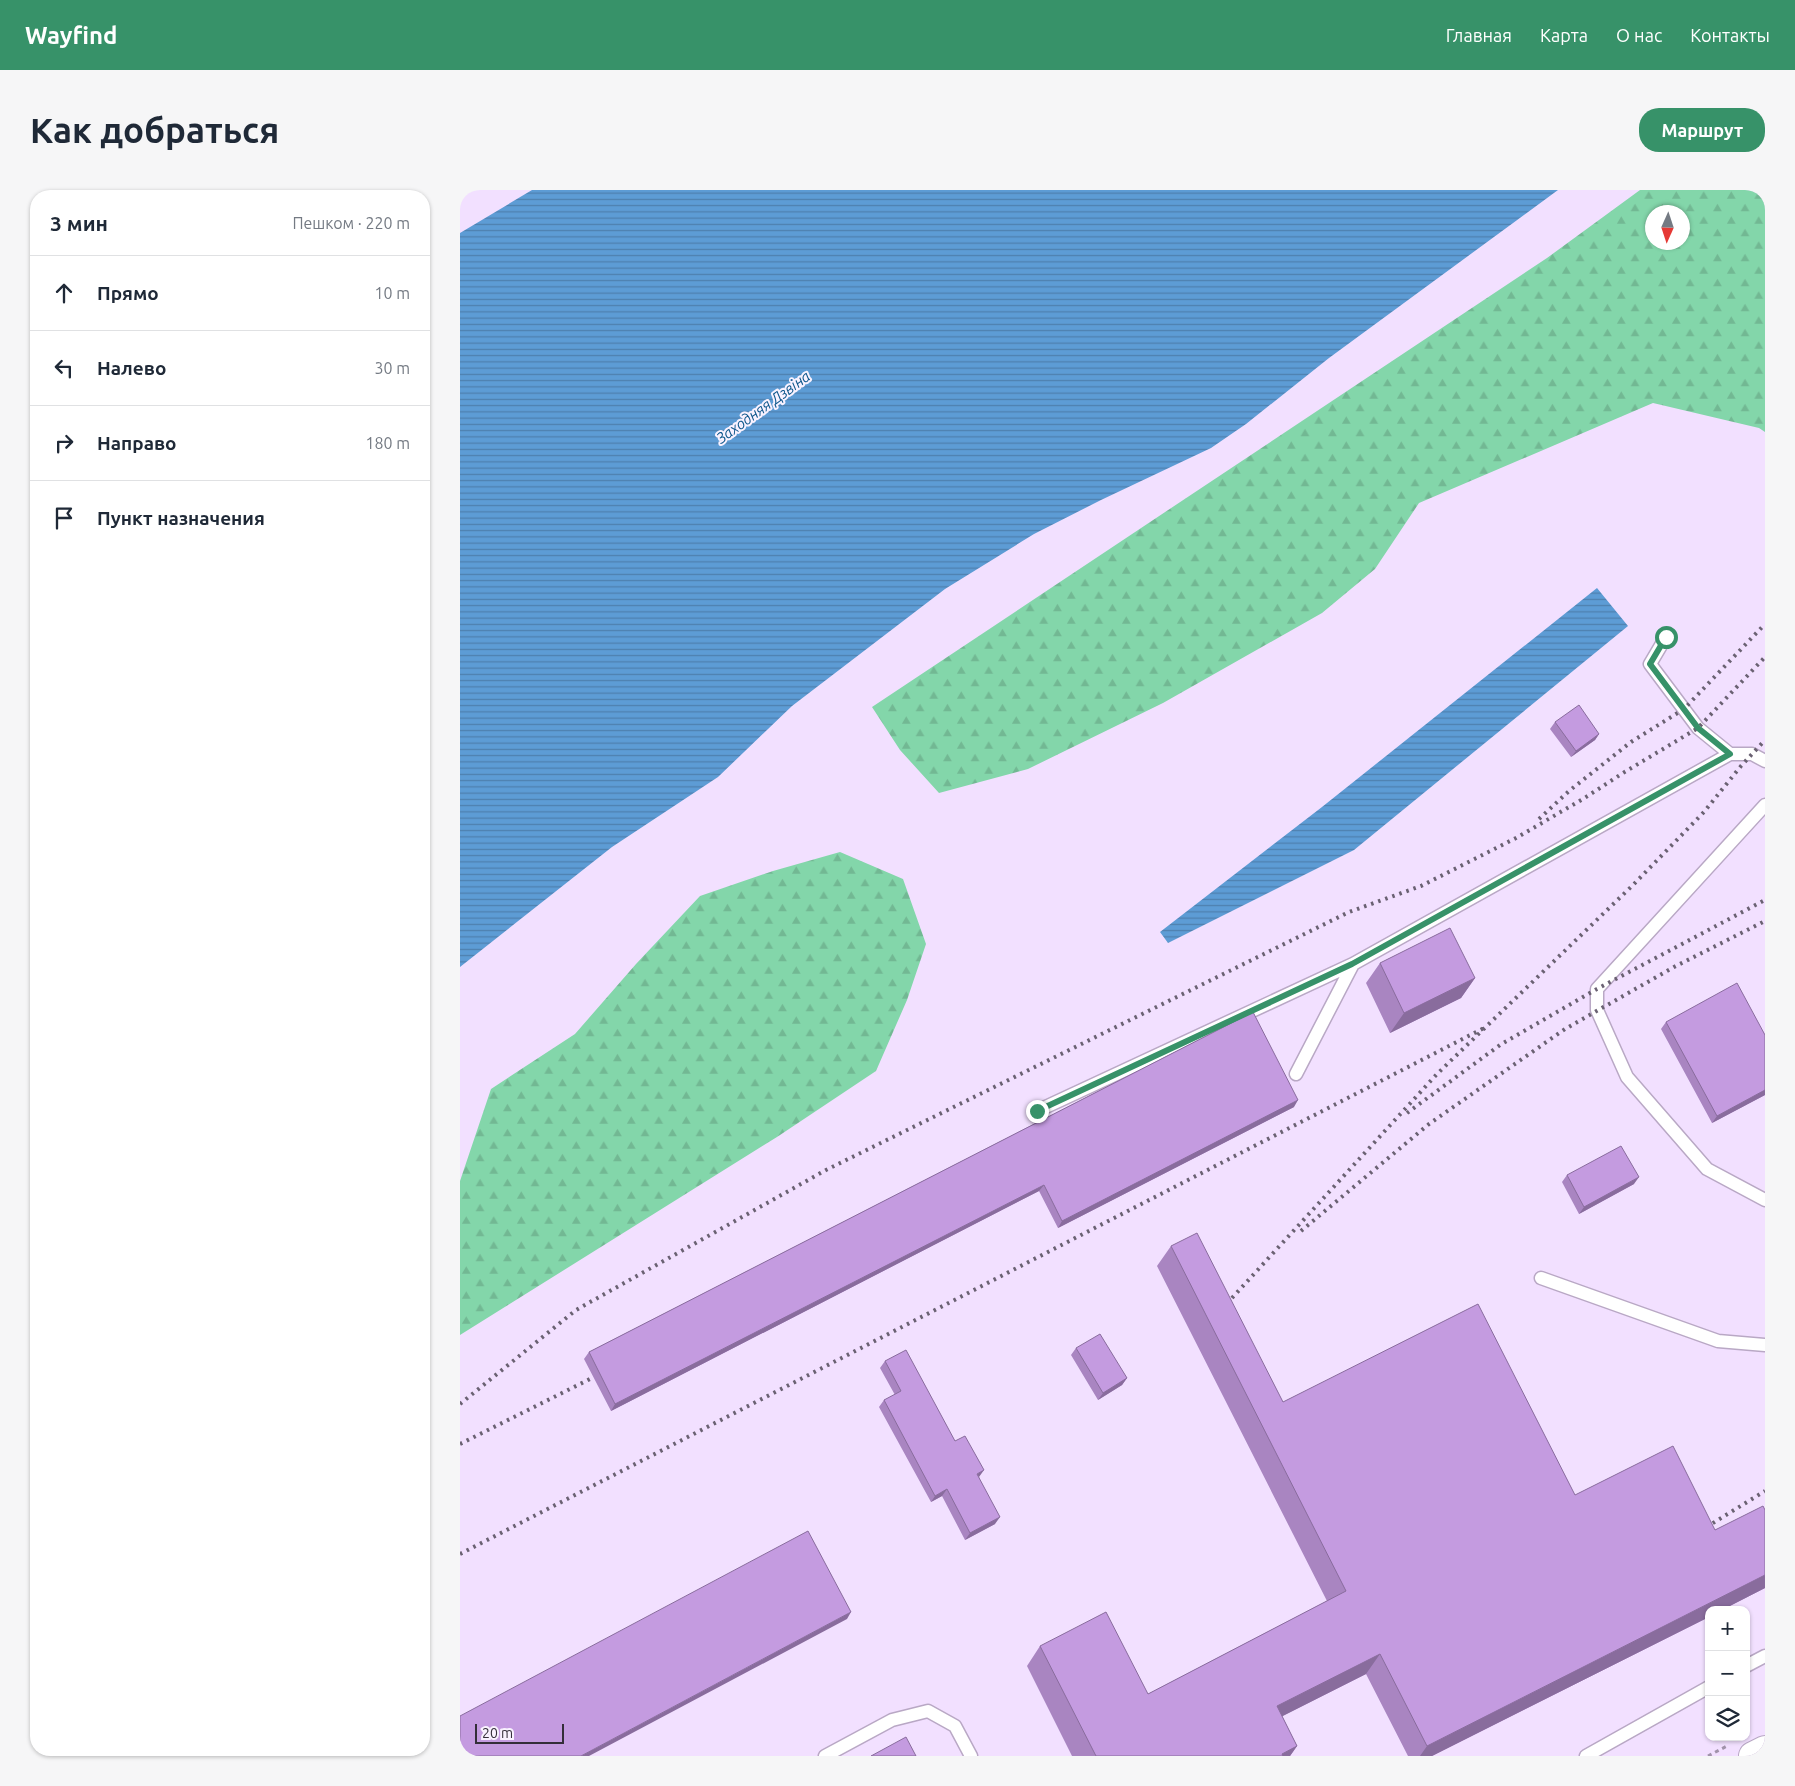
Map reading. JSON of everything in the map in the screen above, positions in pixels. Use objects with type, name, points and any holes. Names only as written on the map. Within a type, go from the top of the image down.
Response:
[{"type":"main road","points":[[1753,1756],[1765,1750]]},
{"type":"lane","points":[[1666,637],[1650,664],[1698,728],[1730,754]]},
{"type":"lane","points":[[1037,1111],[1352,964],[1730,754],[1752,754],[1765,761]]},
{"type":"lane","points":[[1765,805],[1597,989],[1597,1010],[1627,1077],[1708,1169],[1765,1200]]},
{"type":"lane","points":[[1296,1074],[1352,964]]},
{"type":"lane","points":[[1540,1278],[1718,1341],[1765,1345]]},
{"type":"lane","points":[[1750,1664],[1765,1656]]},
{"type":"lane","points":[[1586,1756],[1705,1689]]},
{"type":"lane","points":[[824,1756],[892,1720],[928,1712],[955,1726],[971,1756]]},
{"type":"green space","points":[[1640,190],[1765,190],[1765,432],[1759,428],[1653,403],[1419,503],[1375,569],[1322,613],[1163,703],[1028,769],[939,793],[900,750],[872,707],[1547,258]]},
{"type":"green space","points":[[840,852],[903,879],[926,944],[907,1000],[876,1071],[777,1137],[460,1335],[460,1181],[491,1089],[575,1034],[636,964],[700,896],[773,871]]},
{"type":"water","name":"Заходняя Дзвіна","points":[[532,190],[1558,190],[1329,358],[1246,424],[1211,448],[1034,534],[945,589],[792,706],[718,777],[612,847],[460,967],[460,233]]},
{"type":"water","points":[[1597,588],[1628,626],[1354,850],[1168,943],[1160,932],[1322,807]]},
{"type":"building","points":[[1579,705],[1599,734],[1576,751],[1555,722]]},
{"type":"building","points":[[1450,928],[1475,978],[1404,1013],[1380,963]]},
{"type":"building","points":[[1737,983],[1765,1035],[1765,1090],[1717,1116],[1666,1022]]},
{"type":"building","points":[[1253,1012],[1298,1100],[1062,1221],[1044,1185],[615,1404],[589,1352]]},
{"type":"building","points":[[1621,1146],[1639,1177],[1584,1207],[1567,1175]]},
{"type":"building","points":[[1197,1233],[1283,1402],[1478,1304],[1575,1495],[1673,1446],[1715,1530],[1763,1506],[1765,1510],[1765,1575],[1427,1746],[1380,1654],[1277,1706],[1297,1746],[1282,1754],[1283,1756],[1096,1756],[1040,1646],[1106,1612],[1148,1694],[1346,1591],[1171,1246]]},
{"type":"building","points":[[1100,1334],[1127,1378],[1103,1393],[1076,1348]]},
{"type":"building","points":[[906,1350],[955,1441],[965,1436],[984,1470],[977,1474],[1000,1517],[970,1533],[947,1489],[935,1496],[884,1400],[901,1391],[885,1361]]},
{"type":"building","points":[[808,1531],[851,1612],[581,1756],[460,1756],[460,1716]]},
{"type":"building","points":[[906,1737],[916,1756],[871,1756]]},
{"type":"railway","points":[[1539,819],[1569,791],[1631,742],[1684,709],[1765,624]]},
{"type":"railway","points":[[460,1404],[576,1310],[826,1170],[1349,912],[1421,886],[1516,838],[1698,728],[1765,657]]},
{"type":"railway","points":[[1232,1298],[1437,1074],[1633,885],[1704,812],[1741,766],[1765,740]]},
{"type":"railway","points":[[1407,1113],[1500,1045],[1597,989],[1765,900]]},
{"type":"railway","points":[[1301,1231],[1429,1124],[1565,1029],[1674,967],[1765,921]]},
{"type":"railway","points":[[460,1554],[1484,1028]]},
{"type":"railway","points":[[460,1444],[594,1377]]},
{"type":"railway","points":[[1700,1531],[1765,1491]]},
{"type":"route","points":[[1037,1111],[1352,964],[1730,754],[1698,728],[1650,664],[1666,637]]}]
